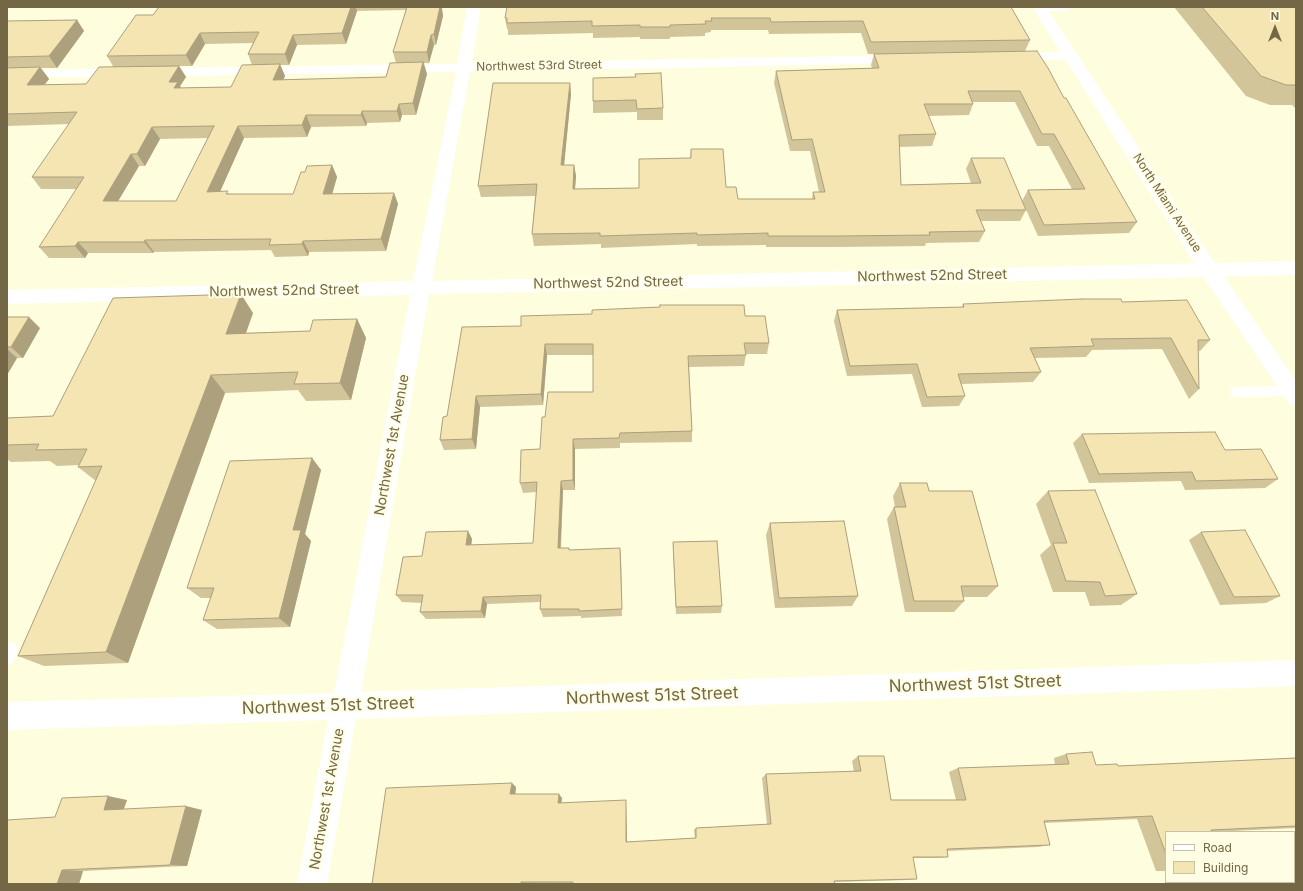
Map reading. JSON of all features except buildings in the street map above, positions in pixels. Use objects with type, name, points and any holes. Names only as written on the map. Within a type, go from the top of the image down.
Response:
[{"type":"street","name":"Northwest 1st Avenue","points":[[312,884],[421,288],[464,68],[474,7]]},
{"type":"street","points":[[1039,7],[1064,7]]},
{"type":"street","name":"North Miami Avenue","points":[[1039,7],[1209,270],[1294,395]]},
{"type":"street","points":[[1000,57],[1072,56]]},
{"type":"street","name":"Northwest 53rd Street","points":[[7,74],[464,68],[920,59]]},
{"type":"street","name":"Northwest 52nd Street","points":[[7,297],[1296,268]]},
{"type":"street","name":"Northwest 51st Street","points":[[7,716],[344,706],[1296,673]]},
{"type":"lane","points":[[1237,392],[1294,395]]}]
